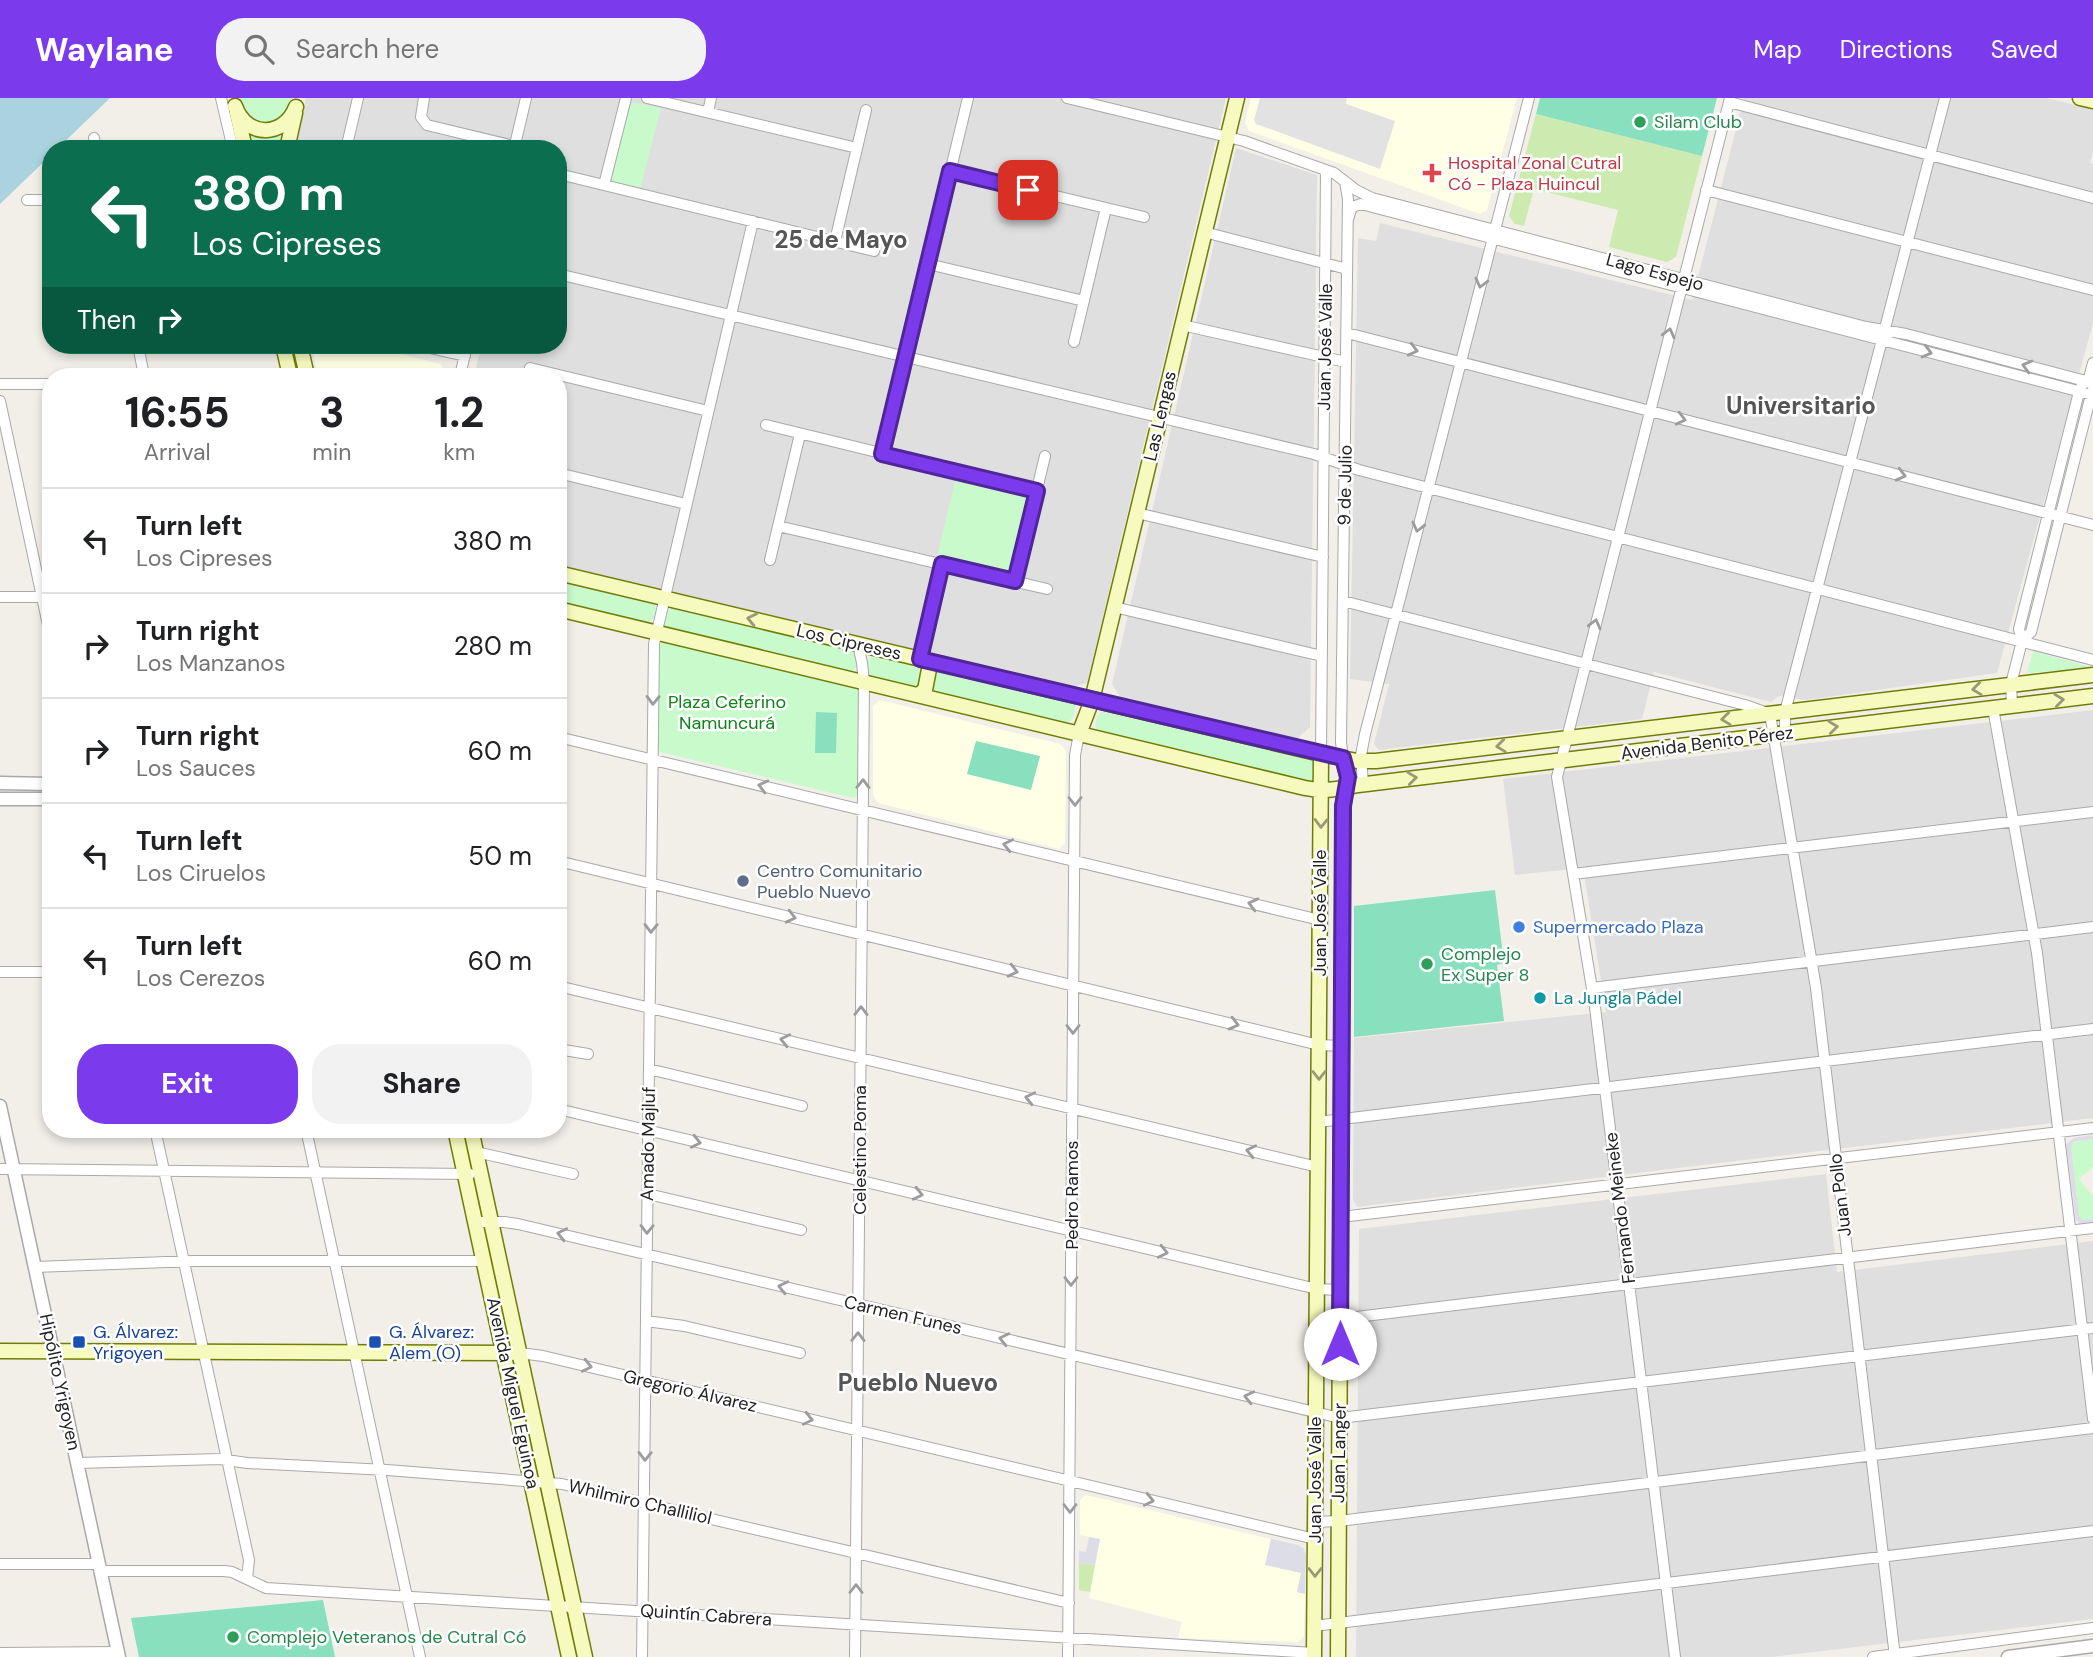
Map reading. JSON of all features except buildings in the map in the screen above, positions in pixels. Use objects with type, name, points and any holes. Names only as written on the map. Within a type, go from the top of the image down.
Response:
[{"type":"main road","name":"Las Lengas","points":[[1079,734],[1092,700],[1237,98]]},
{"type":"main road","points":[[2080,98],[2093,102]]},
{"type":"main road","points":[[232,100],[244,122],[256,129],[265,130],[283,125],[290,119],[297,101]]},
{"type":"main road","points":[[232,100],[243,140]]},
{"type":"main road","points":[[289,140],[297,101]]},
{"type":"main road","name":"Los Cipreses","points":[[567,575],[1343,758]]},
{"type":"main road","name":"Los Cipreses","points":[[567,611],[1321,790]]},
{"type":"main road","points":[[919,695],[926,688],[930,668],[930,664],[923,660]]},
{"type":"main road","name":"Avenida Benito Pérez","points":[[1343,758],[1361,761],[2093,675]]},
{"type":"main road","name":"Avenida Benito Pérez","points":[[1321,790],[2093,696]]},
{"type":"main road","name":"Juan José Valle","points":[[1314,1655],[1315,1521],[1328,1416],[1317,1289],[1321,754]]},
{"type":"main road","name":"9 de Julio","points":[[1343,758],[1348,772],[1345,788]]},
{"type":"main road","name":"Juan Langer","points":[[1338,1657],[1339,1521],[1328,1416],[1340,1319],[1345,788]]},
{"type":"main road","name":"Avenida Miguel Eguinoa","points":[[457,1138],[569,1657]]},
{"type":"main road","name":"Avenida Miguel Eguinoa","points":[[473,1138],[585,1657]]},
{"type":"main road","name":"Gregorio Álvarez","points":[[0,1351],[520,1353]]},
{"type":"street","points":[[347,140],[358,98]]},
{"type":"street","points":[[424,98],[421,114],[422,120],[428,125],[487,140]]},
{"type":"street","points":[[516,140],[526,98]]},
{"type":"street","points":[[604,185],[626,98]]},
{"type":"street","points":[[647,98],[857,148]]},
{"type":"street","points":[[708,112],[711,98]]},
{"type":"street","points":[[882,454],[968,98]]},
{"type":"street","name":"Lago Espejo","points":[[1067,98],[1227,136],[1326,170],[1372,198],[1494,234],[1883,335],[2091,382]]},
{"type":"street","points":[[1363,784],[1361,761],[1365,734],[1529,98]]},
{"type":"street","points":[[1779,734],[1778,713],[1817,588],[1945,98]]},
{"type":"street","points":[[232,100],[233,140]]},
{"type":"street","points":[[1729,100],[2093,198]]},
{"type":"street","name":"Fernando Meineke","points":[[1675,1657],[1592,988],[1557,780],[1565,738],[1729,100]]},
{"type":"street","points":[[835,241],[866,110]]},
{"type":"street","name":"Juan José Valle","points":[[1321,754],[1326,170]]},
{"type":"street","points":[[950,171],[1144,217]]},
{"type":"street","points":[[567,176],[874,251]]},
{"type":"street","name":"9 de Julio","points":[[1343,758],[1340,463],[1348,269],[1348,194],[1344,180]]},
{"type":"street","points":[[1706,190],[2093,290]]},
{"type":"street","points":[[27,200],[42,200]]},
{"type":"street","name":"Lago Espejo","points":[[1348,219],[1352,207],[1362,204],[1494,234]]},
{"type":"street","points":[[1074,342],[1106,208]]},
{"type":"street","name":"Amado Majluf","points":[[642,1657],[654,648],[753,221]]},
{"type":"street","points":[[1204,232],[1348,269]]},
{"type":"street","points":[[928,264],[1084,301]]},
{"type":"street","points":[[567,276],[1324,457],[1428,488],[2093,660]]},
{"type":"street","points":[[1182,325],[1346,362]]},
{"type":"street","points":[[1347,333],[2093,525]]},
{"type":"street","name":"Lago Espejo","points":[[1883,335],[2092,395]]},
{"type":"street","points":[[456,354],[465,356],[462,368]]},
{"type":"street","points":[[2022,641],[2031,632],[2092,395],[2093,363]]},
{"type":"street","points":[[567,378],[708,411]]},
{"type":"street","points":[[2012,705],[2011,684],[2022,641],[2019,629],[2079,392],[2083,383],[2091,382]]},
{"type":"street","points":[[0,384],[42,384]]},
{"type":"street","points":[[0,401],[42,580]]},
{"type":"street","points":[[766,425],[1037,491]]},
{"type":"street","points":[[770,560],[800,434]]},
{"type":"street","points":[[1015,581],[1045,456]]},
{"type":"street","points":[[567,475],[686,504]]},
{"type":"street","points":[[1137,513],[1323,556]]},
{"type":"street","points":[[778,526],[1047,589]]},
{"type":"street","points":[[923,660],[942,564]]},
{"type":"street","points":[[0,597],[42,597]]},
{"type":"street","points":[[1343,601],[1778,713]]},
{"type":"street","points":[[1114,607],[1322,656]]},
{"type":"street","name":"Celestino Poma","points":[[855,1657],[864,682],[858,644]]},
{"type":"street","points":[[1993,708],[2034,934],[2070,1231],[2088,1328],[2093,1419]]},
{"type":"street","points":[[1778,713],[1779,734]]},
{"type":"street","points":[[1341,729],[1349,737],[1359,739],[1365,734]]},
{"type":"street","name":"Pedro Ramos","points":[[1069,1657],[1075,755],[1079,734]]},
{"type":"street","name":"Juan Pollo","points":[[1779,734],[1792,848],[1824,1061],[1895,1656]]},
{"type":"street","points":[[567,739],[1320,920]]},
{"type":"street","points":[[0,783],[42,784]]},
{"type":"street","points":[[0,799],[42,799]]},
{"type":"street","points":[[1573,874],[2093,812]]},
{"type":"street","points":[[567,863],[1319,1045],[1342,1046]]},
{"type":"street","points":[[1592,988],[2093,927]]},
{"type":"street","points":[[0,972],[42,972]]},
{"type":"street","points":[[567,988],[1318,1167]]},
{"type":"street","points":[[1318,1122],[2093,1028]]},
{"type":"street","points":[[567,1050],[588,1054]]},
{"type":"street","points":[[649,1069],[802,1106]]},
{"type":"street","name":"Hipólito Yrigoyen","points":[[0,1106],[118,1655]]},
{"type":"street","points":[[567,1111],[1317,1289],[1340,1290]]},
{"type":"street","points":[[1341,1217],[2093,1128]]},
{"type":"street","points":[[157,1138],[249,1560],[247,1579]]},
{"type":"street","points":[[308,1138],[420,1657]]},
{"type":"street","points":[[476,1152],[573,1174]]},
{"type":"street","points":[[0,1169],[481,1174]]},
{"type":"street","points":[[648,1194],[801,1230]]},
{"type":"street","name":"Carmen Funes","points":[[476,1222],[518,1224],[1328,1416]]},
{"type":"street","points":[[1340,1319],[2093,1228]]},
{"type":"street","points":[[35,1267],[183,1261],[484,1261]]},
{"type":"street","points":[[646,1321],[684,1326],[800,1353]]},
{"type":"street","points":[[1328,1416],[1641,1382],[2088,1328]]},
{"type":"street","name":"Gregorio Álvarez","points":[[520,1353],[646,1380],[1315,1539]]},
{"type":"street","points":[[1315,1521],[1339,1521],[2093,1429]]},
{"type":"street","name":"Whilmiro Challiliol","points":[[77,1463],[210,1459],[548,1482],[1069,1603]]},
{"type":"street","points":[[1314,1626],[2093,1531]]},
{"type":"street","name":"Quintín Cabrera","points":[[0,1564],[224,1571],[266,1588],[1314,1655]]},
{"type":"street","points":[[1873,1657],[2093,1629]]},
{"type":"street","points":[[2008,1657],[2093,1646]]},
{"type":"street","points":[[0,1653],[118,1655]]},
{"type":"shaded area","points":[[306,98],[1226,98],[1087,683],[1071,687],[567,566],[567,368],[476,368],[479,354],[567,354],[567,140],[295,140]]},
{"type":"shaded area","name":"Hospital Zonal Cutral Có - Plaza Huincul","points":[[1251,98],[1517,98],[1487,210],[1480,214],[1249,131],[1245,122]]},
{"type":"shaded area","points":[[1260,98],[1347,98],[1346,104],[1395,121],[1380,169],[1256,124],[1254,120]]},
{"type":"shaded area","points":[[1744,98],[2046,98],[2093,109],[2093,151],[2090,163],[2093,164],[2093,323],[1997,673],[1806,700],[1779,696],[1771,702],[1654,672],[1642,719],[1379,750],[1374,744],[1389,684],[1350,679],[1358,238],[1376,241],[1380,223],[1692,300]]},
{"type":"shaded area","points":[[1236,148],[1317,175],[1310,727],[1297,739],[1120,697],[1112,684]]},
{"type":"shaded area","points":[[313,354],[401,354],[440,364],[443,368],[316,368]]},
{"type":"shaded area","points":[[880,700],[1060,744],[1066,751],[1065,843],[1059,849],[878,803],[873,795],[873,706]]},
{"type":"shaded area","points":[[2093,710],[2093,1118],[1357,1207],[1353,1200],[1354,1038],[1606,1012],[1583,868],[1515,875],[1503,779]]},
{"type":"shaded area","points":[[2093,1135],[2093,1139],[2073,1142],[2071,1147],[2079,1216],[2082,1220],[2093,1219],[2093,1223],[2080,1224],[2076,1220],[2066,1144],[2074,1138]]},
{"type":"shaded area","points":[[1826,1174],[1837,1272],[2093,1241],[2093,1619],[1772,1657],[1356,1657],[1359,1229]]},
{"type":"shaded area","points":[[1086,1495],[1271,1539],[1265,1565],[1301,1573],[1297,1592],[1305,1594],[1304,1636],[1298,1642],[1178,1638],[1182,1622],[1089,1598],[1100,1539],[1080,1535],[1080,1500]]},
{"type":"shaded area","points":[[1089,1537],[1100,1539],[1095,1565],[1079,1563],[1079,1551],[1086,1552]]},
{"type":"shaded area","points":[[1271,1539],[1304,1549],[1305,1594],[1297,1592],[1301,1573],[1265,1565]]},
{"type":"green space","points":[[239,98],[292,98],[288,111],[272,125],[250,121]]},
{"type":"green space","name":"Silam Club","points":[[1540,98],[1717,98],[1702,156],[1536,114]]},
{"type":"green space","points":[[633,102],[661,108],[640,190],[617,184],[612,179],[628,109]]},
{"type":"green space","points":[[1536,114],[1702,156],[1676,257],[1667,262],[1609,247],[1618,210],[1534,189],[1524,226],[1515,224],[1509,216]]},
{"type":"green space","points":[[286,129],[284,140],[248,140],[247,131]]},
{"type":"green space","points":[[956,477],[1029,496],[1013,569],[1010,572],[1004,573],[937,557]]},
{"type":"green space","points":[[567,581],[652,602],[656,608],[655,616],[645,624],[567,605]]},
{"type":"green space","points":[[674,607],[853,650],[857,656],[857,666],[849,673],[664,628],[665,612]]},
{"type":"green space","name":"Plaza Ceferino Namuncurá","points":[[663,642],[857,689],[857,796],[853,798],[660,752],[659,647]]},
{"type":"green space","points":[[2033,651],[2093,668],[2027,673]]},
{"type":"green space","points":[[874,655],[924,666],[920,689],[872,679],[867,675],[866,666]]},
{"type":"green space","points":[[934,668],[1074,702],[1076,705],[1073,717],[1067,724],[928,692]]},
{"type":"green space","points":[[1105,710],[1310,758],[1314,760],[1315,781],[1312,783],[1098,732],[1096,720]]},
{"type":"green space","points":[[816,712],[837,713],[836,753],[815,753]]},
{"type":"green space","points":[[976,741],[1040,756],[1031,790],[967,774]]},
{"type":"green space","name":"Complejo Ex Super 8","points":[[1495,890],[1504,963],[1497,965],[1504,1021],[1354,1037],[1354,906]]},
{"type":"green space","points":[[2093,1139],[2093,1167],[2079,1179],[2093,1196],[2093,1219],[2082,1220],[2079,1216],[2071,1147],[2072,1143]]},
{"type":"green space","points":[[1079,1563],[1095,1565],[1090,1592],[1079,1590]]},
{"type":"green space","name":"Complejo Veteranos de Cutral Có","points":[[323,1600],[335,1657],[139,1657],[131,1618]]},
{"type":"water","points":[[0,98],[110,98],[66,140],[42,140],[42,164],[0,204]]},
{"type":"place","name":"Silam Club","points":[[1640,122]]},
{"type":"place","name":"Hospital Zonal Cutral Có - Plaza Huincul","points":[[1432,173]]},
{"type":"place","name":"Centro Comunitario Pueblo Nuevo","points":[[743,881]]},
{"type":"place","name":"Supermercado Plaza","points":[[1519,927]]},
{"type":"place","name":"Complejo Ex Super 8","points":[[1427,964]]},
{"type":"place","name":"La Jungla Pádel","points":[[1540,998]]},
{"type":"place","name":"G. Álvarez: Yrigoyen","points":[[79,1342]]},
{"type":"place","name":"G. Álvarez: Alem (O)","points":[[375,1342]]},
{"type":"place","name":"Complejo Veteranos de Cutral Có","points":[[233,1637]]},
{"type":"district","name":"25 de Mayo","points":[[841,239]]},
{"type":"district","name":"Universitario","points":[[1801,405]]},
{"type":"district","name":"Pueblo Nuevo","points":[[918,1382]]},
{"type":"route","points":[[1028,190],[950,171],[882,454],[1037,491],[1015,581],[942,564],[920,659],[1343,758],[1348,777],[1343,806],[1340,1344]]}]
